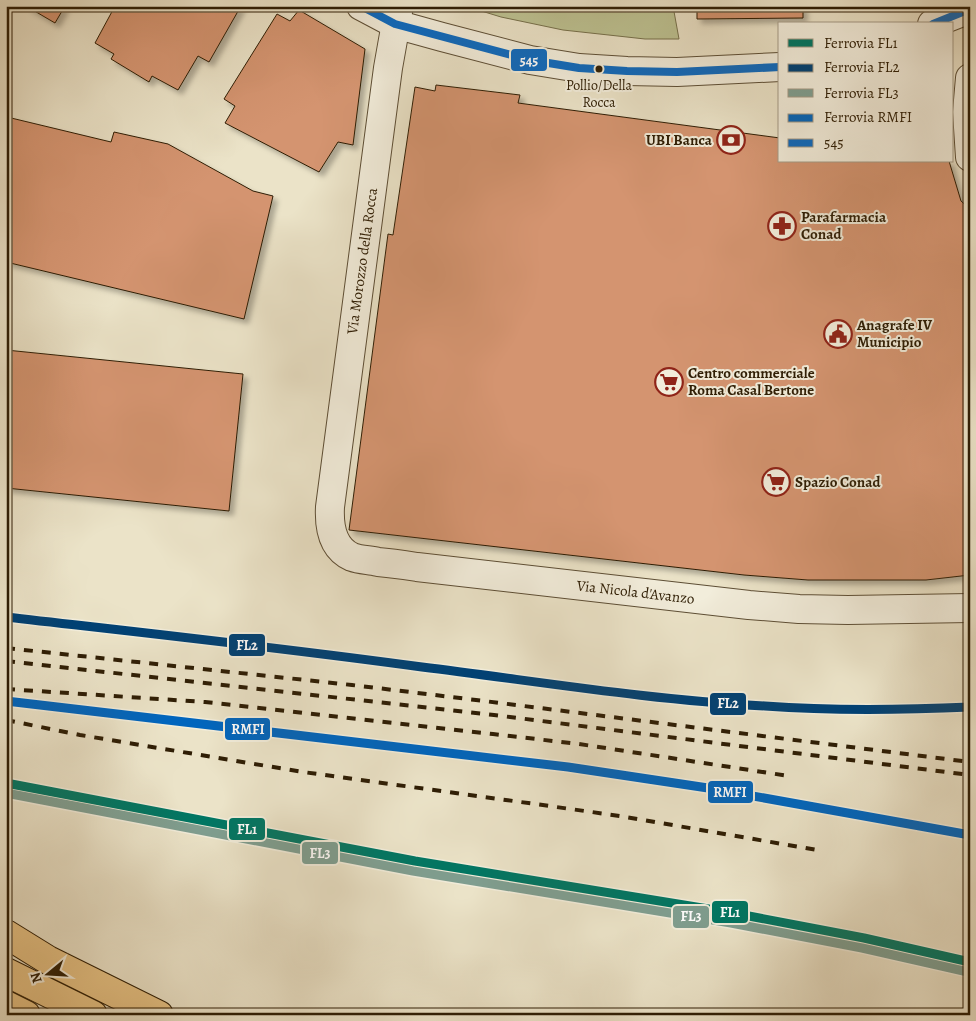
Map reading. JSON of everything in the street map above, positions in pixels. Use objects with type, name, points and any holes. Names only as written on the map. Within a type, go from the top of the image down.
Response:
[{"type":"highway","points":[[6,934],[48,960],[158,1015]]},
{"type":"highway","points":[[6,972],[93,1015]]},
{"type":"highway","points":[[6,1005],[26,1015]]},
{"type":"street","points":[[361,6],[397,15],[442,38],[530,60],[580,68],[677,72],[778,67]]},
{"type":"street","points":[[937,22],[970,10]]},
{"type":"street","name":"Via Morozzo della Rocca","points":[[330,516],[386,78],[397,15]]},
{"type":"street","points":[[954,65],[970,65]]},
{"type":"street","points":[[970,78],[967,117],[970,157]]},
{"type":"street","name":"Via Nicola d'Avanzo","points":[[330,516],[332,533],[340,547],[358,559],[749,605],[798,609],[970,608]]},
{"type":"green space","points":[[465,6],[673,6],[679,39],[645,39],[563,30],[501,17]]},
{"type":"building","points":[[26,6],[65,6],[55,23]]},
{"type":"building","points":[[115,6],[241,6],[209,62],[198,56],[178,90],[152,76],[149,82],[111,59],[114,54],[95,43]]},
{"type":"building","points":[[697,6],[803,6],[803,18],[697,19]]},
{"type":"building","points":[[299,10],[365,49],[353,145],[338,142],[319,172],[225,123],[235,106],[224,99],[277,14],[290,21]]},
{"type":"building","name":"Centro commerciale Roma Casal Bertone","points":[[436,85],[520,95],[518,103],[778,138],[778,162],[949,162],[961,201],[970,209],[970,575],[926,580],[808,580],[744,575],[349,530],[388,234],[393,235],[415,87],[435,91]]},
{"type":"building","points":[[7,117],[111,142],[114,132],[168,144],[253,191],[273,196],[244,319],[6,262]]},
{"type":"building","points":[[6,350],[243,374],[229,511],[6,488]]},
{"type":"railway","points":[[6,648],[352,685],[970,762]]},
{"type":"railway","points":[[6,661],[494,715],[970,775]]},
{"type":"railway","points":[[6,689],[205,702],[579,744],[789,776]]},
{"type":"railway","points":[[6,720],[80,735],[303,772],[620,816],[823,851]]},
{"type":"rail line","name":"FL2","points":[[6,617],[266,647],[593,690],[679,699],[816,709],[970,707]]},
{"type":"rail line","name":"RMFI","points":[[6,701],[568,767],[708,788],[970,835]]},
{"type":"rail line","name":"FL1","points":[[6,783],[415,861],[733,913],[864,938],[970,962]]},
{"type":"rail line","name":"FL3","points":[[6,793],[413,871],[731,923],[862,948],[968,972]]},
{"type":"transit line","name":"545","points":[[361,6],[395,24],[530,60],[579,68],[677,72],[778,67]]},
{"type":"transit line","name":"545","points":[[938,22],[970,9]]},
{"type":"place","name":"Pollio/Della Rocca","points":[[599,69]]},
{"type":"place","name":"UBI Banca","points":[[731,140]]},
{"type":"place","name":"Parafarmacia Conad","points":[[782,226]]},
{"type":"place","name":"Anagrafe IV Municipio","points":[[838,334]]},
{"type":"place","name":"Centro commerciale Roma Casal Bertone","points":[[669,382]]},
{"type":"place","name":"Spazio Conad","points":[[776,482]]}]
